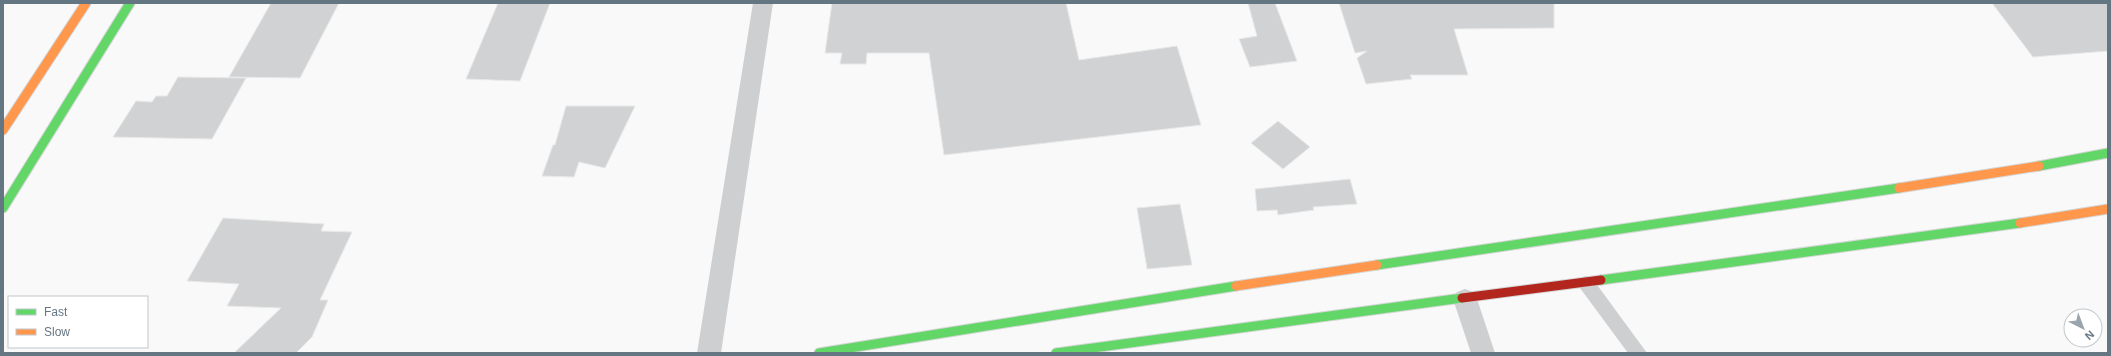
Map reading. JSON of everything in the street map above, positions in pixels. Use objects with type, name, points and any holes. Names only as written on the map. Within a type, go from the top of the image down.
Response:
[{"type":"main road","points":[[3,130],[86,3]]},
{"type":"main road","points":[[3,208],[130,3]]},
{"type":"main road","points":[[819,353],[1293,277],[2019,170],[2108,153]]},
{"type":"main road","points":[[1056,353],[1586,283],[2052,219],[2108,209]]},
{"type":"street","points":[[709,353],[763,3]]},
{"type":"street","points":[[1465,299],[1482,353]]},
{"type":"lane","points":[[1586,283],[1638,353]]},
{"type":"building","points":[[271,3],[339,3],[300,78],[229,77]]},
{"type":"building","points":[[498,3],[550,3],[520,81],[466,79]]},
{"type":"building","points":[[832,3],[1066,3],[1079,60],[1177,46],[1201,125],[944,155],[929,53],[867,53],[866,64],[840,64],[842,53],[825,53]]},
{"type":"building","points":[[1248,3],[1275,3],[1297,61],[1250,67],[1239,39],[1257,36]]},
{"type":"building","points":[[1339,3],[1554,3],[1554,28],[1454,29],[1468,75],[1410,75],[1412,79],[1366,84],[1357,58],[1367,51],[1355,53]]},
{"type":"building","points":[[1992,3],[2108,3],[2108,51],[2033,57]]},
{"type":"building","points":[[178,77],[246,78],[212,139],[113,137],[136,101],[152,102],[156,96],[167,96]]},
{"type":"building","points":[[566,106],[635,106],[605,168],[579,162],[574,177],[542,176],[553,145],[555,145]]},
{"type":"building","points":[[1278,121],[1310,147],[1283,169],[1251,143]]},
{"type":"building","points":[[1350,179],[1357,204],[1313,207],[1314,210],[1278,215],[1277,210],[1257,211],[1255,189]]},
{"type":"building","points":[[1180,204],[1192,265],[1147,269],[1137,208]]},
{"type":"building","points":[[223,218],[324,224],[321,231],[352,232],[320,300],[328,300],[312,337],[296,353],[234,353],[281,308],[227,306],[239,284],[187,281]]},
{"type":"traffic: fast","points":[[3,208],[130,3]]},
{"type":"traffic: fast","points":[[2039,166],[2108,153]]},
{"type":"traffic: fast","points":[[1377,265],[1899,188]]},
{"type":"traffic: fast","points":[[1601,280],[2020,223]]},
{"type":"traffic: fast","points":[[819,353],[1236,286]]},
{"type":"traffic: fast","points":[[1056,353],[1462,298]]},
{"type":"traffic: slow","points":[[3,130],[86,3]]},
{"type":"traffic: slow","points":[[1899,188],[2039,166]]},
{"type":"traffic: slow","points":[[2020,223],[2108,209]]},
{"type":"traffic: slow","points":[[1236,286],[1377,265]]},
{"type":"traffic: jam","points":[[1462,298],[1601,280]]}]
